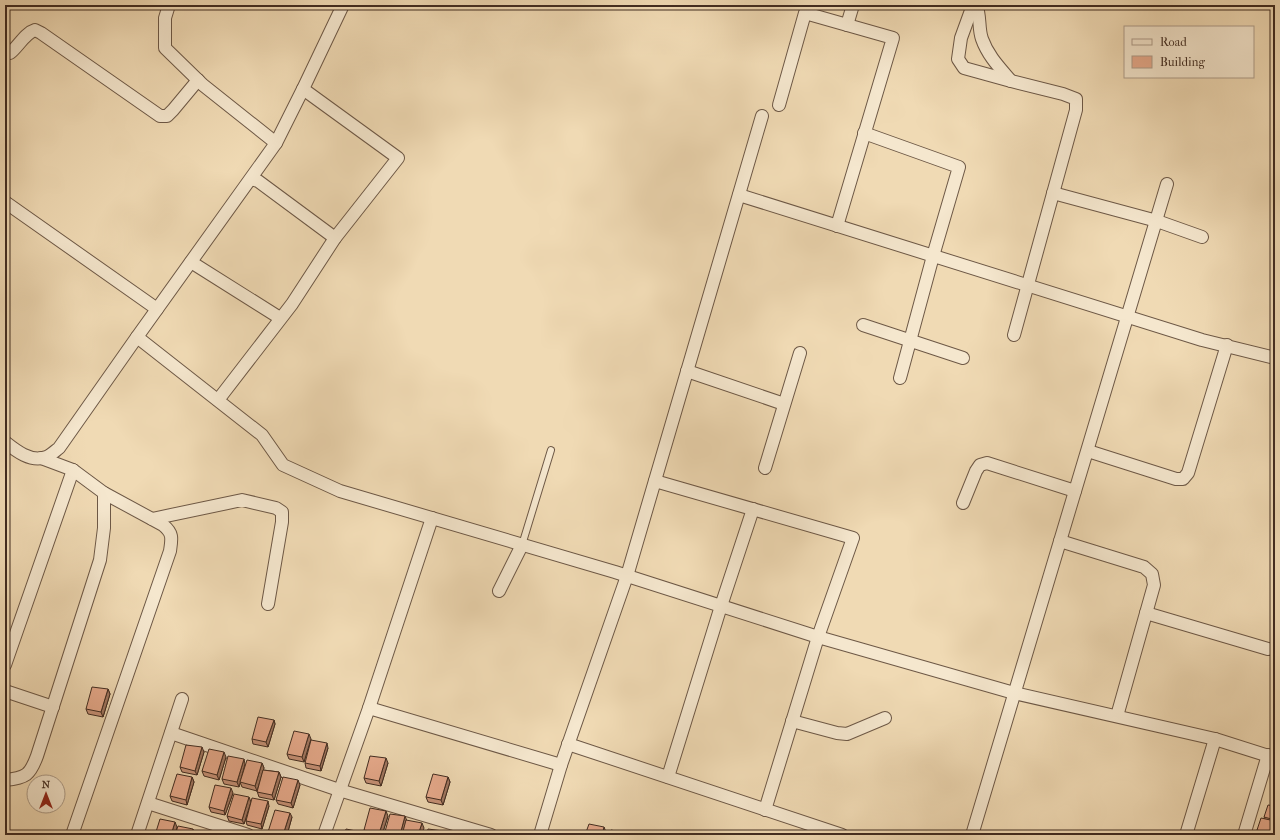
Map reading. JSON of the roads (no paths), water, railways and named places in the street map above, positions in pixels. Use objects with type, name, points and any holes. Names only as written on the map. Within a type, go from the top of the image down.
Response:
[{"type":"street","points":[[169,5],[165,18],[165,48],[198,80],[276,144]]},
{"type":"street","points":[[5,442],[29,458],[45,458],[59,448],[276,144],[343,5]]},
{"type":"street","points":[[847,25],[853,5]]},
{"type":"street","points":[[973,5],[961,38],[958,60],[964,68],[1063,94],[1076,99],[1076,110],[1014,335]]},
{"type":"street","points":[[976,5],[979,10],[982,39],[990,56],[1011,81]]},
{"type":"street","points":[[778,105],[805,13],[893,38],[836,226]]},
{"type":"street","points":[[5,52],[10,53],[31,32],[35,30],[160,116],[167,116],[198,80]]},
{"type":"street","points":[[218,400],[292,304],[336,238],[398,158],[303,89]]},
{"type":"street","points":[[540,835],[568,744],[627,576],[762,116]]},
{"type":"street","points":[[864,134],[959,167],[900,378]]},
{"type":"street","points":[[251,179],[258,181],[336,238]]},
{"type":"street","points":[[972,835],[1168,184]]},
{"type":"street","points":[[1053,193],[1156,221],[1202,237]]},
{"type":"street","points":[[739,195],[1202,340],[1275,358]]},
{"type":"street","points":[[5,202],[157,309]]},
{"type":"street","points":[[191,262],[280,318]]},
{"type":"street","points":[[863,325],[963,358]]},
{"type":"street","points":[[137,337],[262,435],[283,465],[340,491],[522,544],[818,636],[1014,693],[1216,739],[1271,756],[1244,835]]},
{"type":"street","points":[[1088,451],[1176,479],[1182,479],[1188,473],[1227,345]]},
{"type":"street","points":[[765,468],[800,353]]},
{"type":"street","points":[[687,371],[784,404]]},
{"type":"street","points":[[41,458],[73,470],[104,493],[169,530],[172,539],[170,551],[72,835]]},
{"type":"street","points":[[963,503],[976,471],[980,465],[987,463],[1075,491]]},
{"type":"street","points":[[5,665],[73,470]]},
{"type":"street","points":[[655,481],[852,538],[818,636],[765,810]]},
{"type":"street","points":[[5,780],[26,775],[32,769],[100,560],[104,528],[104,493]]},
{"type":"street","points":[[152,519],[242,500],[276,508],[282,512],[282,522],[268,604]]},
{"type":"street","points":[[668,777],[753,509]]},
{"type":"street","points":[[324,835],[369,708],[432,518]]},
{"type":"street","points":[[1060,541],[1144,568],[1152,574],[1154,585],[1117,716]]},
{"type":"street","points":[[499,591],[522,544]]},
{"type":"street","points":[[1146,613],[1268,649]]},
{"type":"street","points":[[5,691],[53,707]]},
{"type":"street","points":[[137,835],[182,699]]},
{"type":"street","points":[[369,708],[561,765]]},
{"type":"street","points":[[792,721],[837,734],[847,734],[885,718]]},
{"type":"street","points":[[171,733],[339,790],[491,835]]},
{"type":"street","points":[[1186,835],[1216,739]]},
{"type":"street","points":[[568,744],[842,835]]},
{"type":"street","points":[[148,803],[248,835]]},
{"type":"lane","points":[[522,544],[551,450]]}]
